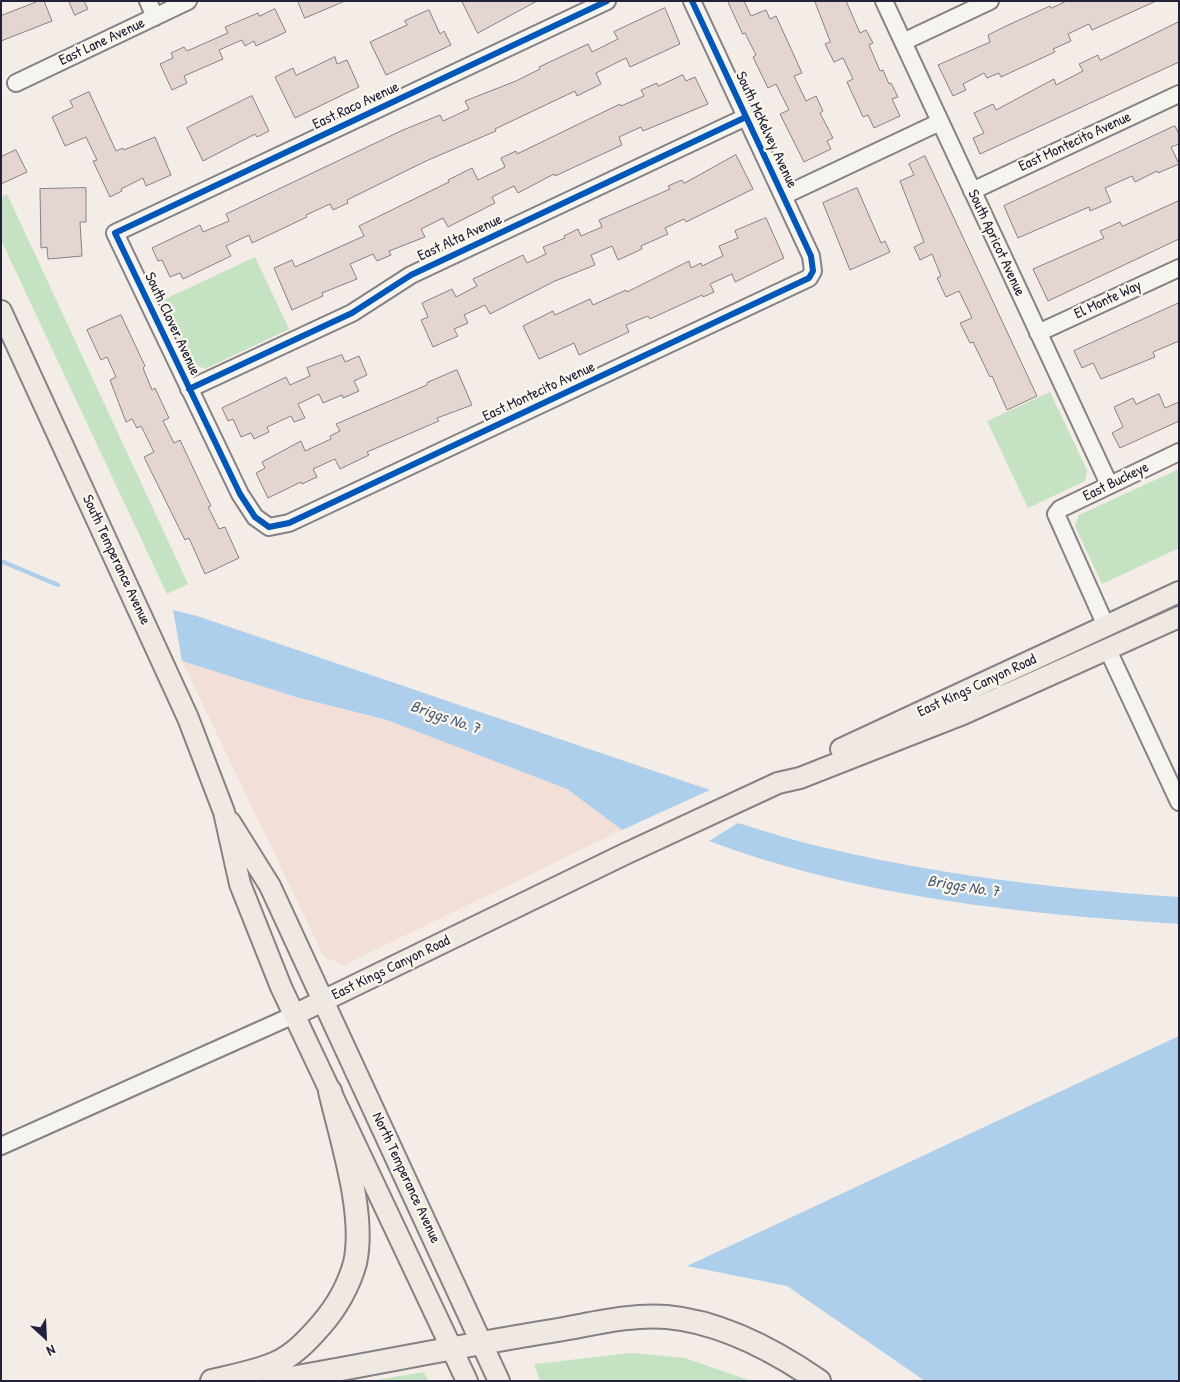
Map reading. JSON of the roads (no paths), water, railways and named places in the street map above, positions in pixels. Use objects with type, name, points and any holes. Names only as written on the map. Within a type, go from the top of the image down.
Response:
[{"type":"highway","points":[[212,1381],[269,1366],[295,1351],[326,1318],[340,1299],[349,1279],[355,1263],[357,1224],[347,1163],[330,1091]]},
{"type":"highway","points":[[274,1381],[637,1317],[665,1317],[704,1324],[732,1333],[788,1361],[819,1381]]},
{"type":"main road","name":"South Temperance Avenue","points":[[1,311],[178,694],[224,812],[240,884],[294,1015]]},
{"type":"main road","name":"East Kings Canyon Road","points":[[778,783],[796,770],[1179,592]]},
{"type":"main road","name":"East Kings Canyon Road","points":[[294,1015],[602,865],[778,783],[809,775],[991,702],[1179,617]]},
{"type":"main road","points":[[991,702],[1032,672],[1098,640],[1104,634],[1106,626]]},
{"type":"main road","name":"South Temperance Avenue","points":[[224,812],[270,886],[312,975]]},
{"type":"main road","name":"North Temperance Avenue","points":[[312,975],[499,1381]]},
{"type":"main road","points":[[294,1015],[467,1381]]},
{"type":"street","points":[[148,1],[155,17]]},
{"type":"street","name":"East Lane Avenue","points":[[16,83],[188,1]]},
{"type":"street","name":"East Raco Avenue","points":[[115,233],[607,1]]},
{"type":"street","name":"South McKelvey Avenue","points":[[692,1],[811,256],[813,271]]},
{"type":"street","name":"South Apricot Avenue","points":[[884,1],[1110,484]]},
{"type":"street","points":[[903,42],[990,1]]},
{"type":"street","name":"East Montecito Avenue","points":[[972,191],[1179,94]]},
{"type":"street","name":"East Alta Avenue","points":[[189,389],[352,313],[411,275],[746,117]]},
{"type":"street","points":[[783,196],[940,122]]},
{"type":"street","name":"South Clover Avenue","points":[[115,233],[240,494],[255,517],[269,528]]},
{"type":"street","name":"El Monte Way","points":[[1038,333],[1179,268]]},
{"type":"street","name":"East Montecito Avenue","points":[[269,528],[289,523],[803,283],[813,271]]},
{"type":"street","name":"East Buckeye","points":[[1106,626],[1056,514],[1060,509],[1179,452]]},
{"type":"street","points":[[1107,648],[1179,802]]},
{"type":"street","name":"East Kings Canyon Road","points":[[1,1146],[294,1015]]},
{"type":"water","points":[[173,610],[197,616],[710,790],[622,830],[567,789],[387,720],[296,697],[182,661]]},
{"type":"water","points":[[738,823],[818,846],[952,873],[1088,890],[1179,897],[1179,924],[1060,915],[941,900],[823,876],[765,860],[709,841]]},
{"type":"water","points":[[1179,1036],[1179,1381],[925,1381],[787,1286],[687,1266]]},
{"type":"waterway","name":"Briggs No. 7","points":[[1,561],[58,585]]}]
